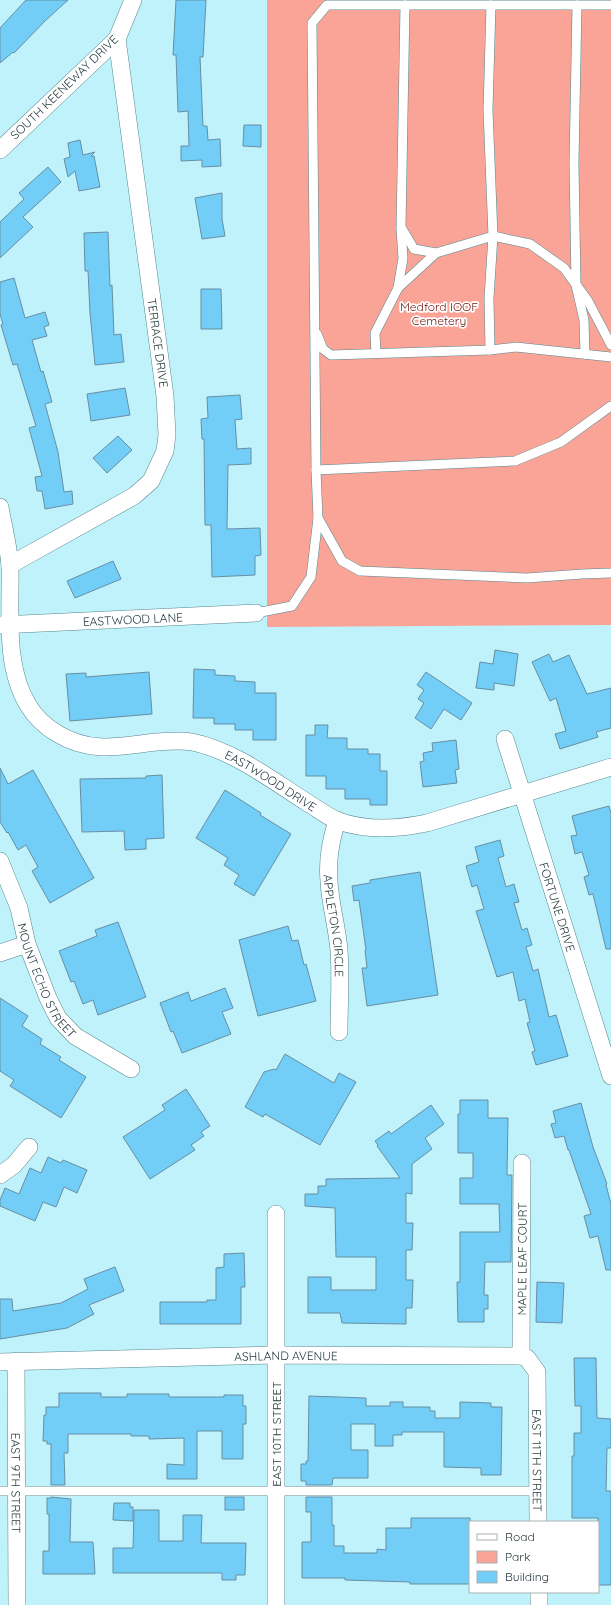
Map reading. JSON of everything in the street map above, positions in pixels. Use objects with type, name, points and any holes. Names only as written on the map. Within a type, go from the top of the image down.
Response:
[{"type":"street","name":"SOUTH KEENEWAY DRIVE","points":[[0,150],[117,39],[133,0]]},
{"type":"street","name":"TERRACE DRIVE","points":[[10,565],[134,496],[151,481],[166,451],[166,396],[117,39]]},
{"type":"street","name":"EASTWOOD DRIVE","points":[[0,507],[10,565],[5,625],[14,668],[20,689],[28,706],[40,720],[66,739],[83,745],[104,747],[173,740],[192,742],[215,749],[239,760],[337,820],[360,827],[375,829],[427,823],[611,767]]},
{"type":"street","name":"EASTWOOD LANE","points":[[5,625],[256,613]]},
{"type":"street","name":"FORTUNE DRIVE","points":[[506,738],[611,1076]]},
{"type":"street","name":"APPLETON CIRCLE","points":[[337,820],[330,846],[328,864],[331,902],[339,950],[339,1032]]},
{"type":"street","name":"MOUNT ECHO STREET","points":[[0,861],[19,908],[27,944],[48,998],[58,1018],[76,1036],[131,1069]]},
{"type":"street","points":[[0,953],[27,944]]},
{"type":"street","points":[[0,1175],[14,1165],[29,1147]]},
{"type":"street","name":"MAPLE LEAF COURT","points":[[521,1356],[522,1163]]},
{"type":"street","name":"EAST 10TH STREET","points":[[276,1214],[276,1605]]},
{"type":"street","name":"ASHLAND AVENUE","points":[[8,1362],[276,1355],[521,1356]]},
{"type":"street","name":"EAST 11TH STREET","points":[[521,1356],[527,1358],[537,1372],[538,1521]]},
{"type":"street","name":"EAST 9TH STREET","points":[[8,1362],[8,1491],[17,1605]]},
{"type":"street","points":[[539,1593],[539,1605]]},
{"type":"lane","points":[[256,613],[292,606],[311,577],[318,518],[316,470],[312,23],[327,5],[611,5]]},
{"type":"lane","points":[[376,353],[375,333],[398,288],[403,258],[401,227],[405,5]]},
{"type":"lane","points":[[490,350],[489,298],[493,236],[488,110],[491,5]]},
{"type":"lane","points":[[577,5],[574,163],[576,286],[584,320],[585,354]]},
{"type":"lane","points":[[401,227],[414,249],[436,252],[493,236],[530,244],[564,268],[588,301],[611,345]]},
{"type":"lane","points":[[398,288],[436,252]]},
{"type":"lane","points":[[315,330],[323,349],[331,355],[490,350],[516,347],[611,357]]},
{"type":"lane","points":[[316,470],[515,461],[561,442],[611,406]]},
{"type":"lane","points":[[318,518],[342,561],[360,571],[527,578],[582,574],[611,574]]},
{"type":"lane","points":[[8,1491],[538,1490]]},
{"type":"green space","name":"Medford IOOF Cemetery","points":[[267,0],[611,0],[611,625],[267,627]]},
{"type":"building","points":[[26,0],[68,0],[14,53],[13,52],[0,63],[0,28]]},
{"type":"building","points":[[176,0],[206,0],[203,57],[200,57],[203,126],[207,126],[208,140],[220,139],[221,166],[202,167],[202,160],[181,161],[181,146],[189,146],[188,111],[178,112],[176,55],[173,55]]},
{"type":"building","points":[[244,125],[261,125],[261,147],[243,146]]},
{"type":"building","points":[[80,140],[83,155],[95,152],[91,156],[94,156],[100,187],[79,191],[75,171],[68,177],[64,159],[70,157],[68,143]]},
{"type":"building","points":[[48,167],[61,182],[23,217],[33,227],[0,258],[0,222],[24,199],[19,193]]},
{"type":"building","points":[[222,193],[222,219],[225,236],[202,239],[195,198]]},
{"type":"building","points":[[108,232],[114,335],[121,334],[124,362],[95,365],[88,271],[85,271],[84,233]]},
{"type":"building","points":[[14,278],[25,318],[45,312],[49,325],[44,327],[47,336],[32,340],[41,372],[43,371],[52,402],[45,404],[58,452],[64,492],[72,491],[73,504],[45,509],[42,491],[37,491],[35,477],[42,476],[29,428],[36,426],[17,364],[13,365],[1,325],[3,324],[0,314],[0,282]]},
{"type":"building","points":[[201,289],[221,289],[222,329],[201,329]]},
{"type":"building","points":[[125,388],[130,415],[91,421],[87,394]]},
{"type":"building","points":[[240,395],[242,419],[235,420],[237,449],[251,448],[251,464],[228,465],[227,529],[260,528],[261,555],[255,556],[255,575],[212,577],[211,525],[205,525],[204,439],[202,439],[201,419],[208,418],[207,397]]},
{"type":"building","points":[[118,436],[132,450],[107,473],[93,458]]},
{"type":"building","points":[[113,561],[121,579],[75,598],[67,581]]},
{"type":"building","points":[[495,650],[518,654],[514,686],[494,683],[494,690],[476,688],[480,662],[493,664]]},
{"type":"building","points":[[549,654],[553,662],[569,655],[587,694],[611,688],[611,728],[596,732],[598,737],[560,749],[555,734],[566,731],[556,698],[550,701],[532,662]]},
{"type":"building","points":[[194,669],[215,670],[215,675],[235,676],[235,681],[255,682],[255,693],[276,693],[276,740],[253,740],[253,730],[235,730],[235,724],[214,724],[214,718],[193,718]]},
{"type":"building","points":[[149,672],[152,714],[70,721],[66,674],[86,673],[86,677]]},
{"type":"building","points":[[426,672],[472,703],[461,720],[444,709],[431,729],[415,718],[424,703],[418,699],[424,690],[417,685]]},
{"type":"building","points":[[315,725],[328,725],[327,738],[347,738],[347,749],[368,749],[368,754],[380,754],[380,771],[387,771],[387,805],[370,805],[370,799],[345,799],[345,789],[326,789],[326,776],[306,776],[306,735],[315,735]]},
{"type":"building","points":[[456,740],[459,769],[455,770],[457,783],[423,787],[420,762],[424,761],[423,753],[433,751],[432,743]]},
{"type":"building","points":[[0,768],[8,784],[33,770],[94,878],[50,903],[32,871],[38,867],[26,845],[18,850],[8,832],[7,833],[0,822]]},
{"type":"building","points":[[162,775],[164,838],[146,839],[146,849],[125,850],[124,831],[82,832],[80,779],[146,778],[146,776]]},
{"type":"building","points":[[225,790],[261,813],[260,815],[291,834],[254,896],[234,884],[239,875],[224,865],[228,858],[196,838]]},
{"type":"building","points":[[609,806],[611,813],[611,949],[606,949],[593,894],[589,895],[584,877],[589,875],[582,852],[575,854],[571,836],[577,835],[572,816]]},
{"type":"building","points":[[500,840],[504,856],[498,858],[506,887],[514,884],[519,902],[514,903],[522,930],[527,928],[532,945],[526,947],[533,971],[538,969],[549,1017],[556,1015],[568,1056],[536,1065],[532,1052],[535,1051],[527,1023],[530,1022],[525,999],[519,1001],[513,972],[497,977],[476,911],[484,909],[477,885],[472,887],[466,866],[479,862],[475,847]]},
{"type":"building","points":[[420,872],[438,995],[367,1006],[362,968],[367,968],[366,950],[359,900],[354,901],[352,886],[370,883],[370,880]]},
{"type":"building","points":[[118,922],[146,997],[98,1015],[93,1000],[83,1004],[74,981],[71,982],[59,951],[97,936],[95,930]]},
{"type":"building","points":[[288,926],[292,941],[298,940],[304,965],[306,964],[316,1001],[258,1016],[239,940]]},
{"type":"building","points":[[225,988],[233,1008],[222,1012],[231,1034],[182,1053],[173,1031],[171,1032],[160,1003],[188,992],[191,1001]]},
{"type":"building","points":[[0,998],[28,1016],[22,1026],[42,1039],[40,1044],[61,1057],[59,1060],[86,1077],[61,1118],[10,1086],[14,1080],[0,1071]]},
{"type":"building","points":[[285,1054],[334,1083],[339,1073],[356,1082],[320,1145],[265,1114],[263,1117],[245,1107],[264,1072],[274,1069],[276,1070]]},
{"type":"building","points":[[186,1089],[210,1126],[201,1132],[204,1136],[191,1145],[195,1150],[150,1179],[123,1137],[165,1110],[162,1105]]},
{"type":"building","points":[[460,1100],[488,1100],[488,1118],[508,1118],[507,1175],[512,1175],[511,1262],[485,1262],[484,1295],[488,1295],[488,1309],[484,1309],[484,1322],[458,1322],[457,1282],[460,1282],[460,1232],[500,1232],[499,1204],[460,1204],[460,1178],[473,1178],[473,1153],[458,1153],[458,1114],[460,1114]]},
{"type":"building","points":[[581,1103],[593,1147],[607,1184],[611,1204],[611,1270],[606,1270],[598,1236],[590,1238],[584,1216],[591,1214],[564,1136],[555,1138],[551,1124],[556,1123],[553,1111]]},
{"type":"building","points":[[431,1105],[444,1124],[425,1138],[432,1149],[412,1164],[412,1194],[406,1193],[406,1223],[413,1223],[412,1250],[406,1250],[406,1280],[413,1280],[412,1308],[406,1308],[406,1324],[342,1323],[340,1313],[308,1313],[308,1277],[331,1277],[331,1290],[376,1290],[376,1257],[336,1257],[335,1208],[305,1206],[305,1194],[318,1194],[318,1186],[326,1186],[326,1179],[400,1178],[375,1141],[389,1131],[391,1134]]},
{"type":"building","points":[[48,1157],[61,1163],[63,1160],[87,1170],[77,1193],[64,1187],[56,1207],[43,1202],[35,1221],[0,1206],[0,1200],[5,1188],[19,1194],[30,1168],[41,1173]]},
{"type":"building","points":[[244,1253],[245,1287],[241,1287],[241,1324],[160,1324],[160,1302],[207,1302],[207,1300],[216,1300],[216,1268],[224,1267],[224,1254]]},
{"type":"building","points":[[115,1267],[124,1291],[89,1305],[94,1314],[67,1328],[0,1339],[0,1299],[12,1299],[13,1311],[61,1303],[88,1289],[84,1279]]},
{"type":"building","points":[[537,1282],[564,1283],[562,1323],[536,1322]]},
{"type":"building","points":[[574,1358],[596,1358],[597,1418],[611,1419],[611,1448],[607,1448],[606,1491],[611,1491],[611,1585],[599,1585],[598,1518],[572,1518],[572,1456],[574,1456],[574,1433],[581,1433],[581,1406],[575,1406]]},
{"type":"building","points":[[59,1393],[101,1393],[101,1397],[127,1397],[127,1394],[169,1394],[169,1397],[224,1397],[224,1395],[243,1395],[243,1406],[246,1406],[246,1424],[243,1424],[243,1459],[222,1459],[222,1431],[197,1431],[197,1479],[167,1479],[167,1464],[184,1465],[184,1438],[149,1439],[149,1436],[131,1436],[131,1434],[68,1434],[68,1453],[64,1453],[65,1485],[51,1485],[51,1444],[47,1444],[47,1441],[43,1441],[44,1415],[46,1415],[46,1407],[59,1407]]},
{"type":"building","points":[[309,1396],[366,1398],[366,1406],[390,1406],[390,1402],[403,1402],[403,1407],[430,1407],[430,1411],[435,1411],[435,1418],[460,1418],[460,1402],[491,1403],[491,1407],[502,1407],[501,1475],[481,1475],[481,1468],[444,1467],[444,1432],[402,1432],[402,1435],[393,1435],[393,1446],[375,1446],[375,1424],[351,1424],[351,1450],[368,1450],[368,1478],[333,1478],[332,1485],[306,1485],[306,1481],[301,1481],[301,1464],[306,1464],[306,1461],[308,1461]]},
{"type":"building","points":[[225,1497],[244,1497],[244,1510],[225,1510]]},
{"type":"building","points":[[306,1497],[332,1497],[334,1546],[344,1546],[344,1553],[377,1553],[377,1549],[386,1550],[386,1528],[411,1528],[411,1518],[470,1518],[469,1584],[410,1584],[410,1582],[345,1580],[345,1578],[302,1578],[302,1542],[311,1542],[311,1512],[306,1512]]},
{"type":"building","points":[[47,1498],[71,1499],[70,1542],[93,1542],[95,1574],[43,1574],[43,1551],[49,1551],[49,1514],[47,1514]]},
{"type":"building","points":[[114,1503],[130,1503],[130,1507],[133,1507],[133,1521],[113,1520]]},
{"type":"building","points":[[134,1510],[159,1510],[159,1541],[183,1541],[183,1515],[202,1515],[201,1543],[246,1543],[245,1575],[236,1575],[236,1580],[222,1580],[222,1573],[113,1573],[113,1548],[133,1548]]}]
